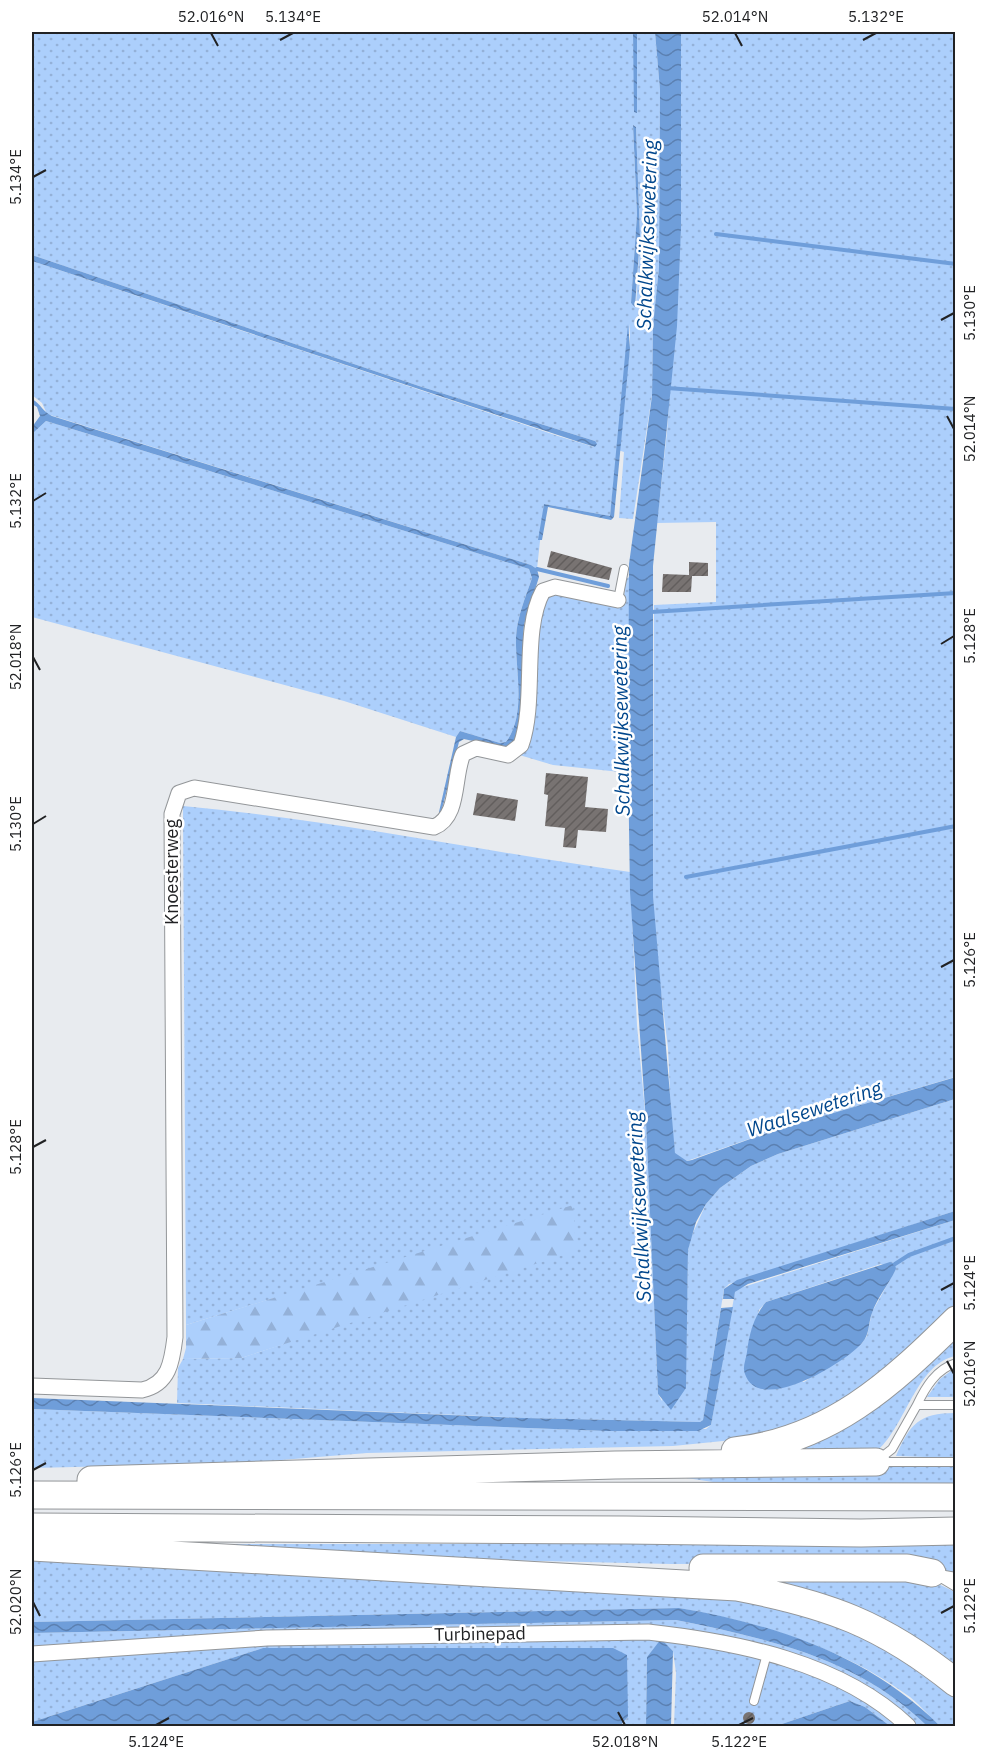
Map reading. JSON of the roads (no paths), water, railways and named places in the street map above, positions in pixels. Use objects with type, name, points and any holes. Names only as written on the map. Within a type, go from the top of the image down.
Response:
[{"type":"highway","points":[[615,1465],[748,1450],[799,1437],[839,1418],[875,1395],[956,1320]]},
{"type":"highway","points":[[32,1484],[133,1476],[615,1465],[876,1462]]},
{"type":"highway","points":[[32,1495],[956,1497]]},
{"type":"highway","points":[[32,1527],[861,1533],[956,1531]]},
{"type":"highway","points":[[32,1547],[737,1587],[799,1599],[858,1620],[909,1648],[956,1683]]},
{"type":"highway","points":[[484,1572],[593,1567],[907,1568],[944,1575]]},
{"type":"street","name":"Knoesterweg","points":[[32,1386],[142,1390],[158,1384],[165,1376],[172,1361],[175,1326],[172,814],[179,793],[194,788],[438,826],[449,816],[463,754],[472,748],[508,755],[521,745],[532,662],[534,617],[543,591],[555,587],[618,600]]},
{"type":"street","name":"Turbinepad","points":[[32,1653],[267,1638],[648,1632],[707,1639],[799,1664],[874,1698],[908,1726]]},
{"type":"lane","name":"Knoesterweg","points":[[618,600],[624,569]]},
{"type":"lane","points":[[876,1462],[892,1449],[924,1391],[936,1375],[956,1363]]},
{"type":"lane","points":[[917,1405],[956,1404]]},
{"type":"lane","points":[[876,1462],[956,1462]]},
{"type":"lane","points":[[944,1575],[956,1587]]},
{"type":"lane","points":[[754,1701],[767,1654]]},
{"type":"water","points":[[633,32],[637,32],[637,113],[634,112]]},
{"type":"water","points":[[655,32],[681,32],[681,229],[677,326],[653,566],[653,896],[675,1153],[687,1161],[692,1160],[772,1131],[956,1077],[955,1099],[778,1154],[751,1166],[720,1188],[706,1204],[696,1222],[688,1250],[686,1388],[671,1410],[658,1394],[646,1122],[630,892],[628,762],[629,564],[652,396],[653,326],[659,267],[660,90]]},
{"type":"water","points":[[633,125],[636,127],[640,237],[635,307],[631,303],[637,214]]},
{"type":"water","points":[[32,255],[419,386],[595,441],[597,444],[595,447],[579,442],[32,261]]},
{"type":"water","points":[[628,324],[630,348],[614,517],[611,520],[548,507],[542,540],[538,540],[544,504],[610,516]]},
{"type":"water","points":[[32,399],[52,416],[531,565],[537,569],[539,577],[524,625],[523,641],[526,663],[518,735],[514,746],[508,749],[464,739],[459,742],[440,817],[439,812],[456,737],[460,731],[500,743],[506,742],[512,731],[518,705],[516,637],[522,607],[532,578],[529,569],[46,421],[32,434],[32,427],[40,416],[37,407],[32,404]]},
{"type":"water","points":[[955,1211],[955,1220],[748,1284],[735,1292],[734,1299],[723,1299],[724,1289],[737,1280]]},
{"type":"water","points":[[890,1262],[895,1264],[896,1269],[874,1307],[865,1340],[853,1352],[822,1372],[784,1388],[767,1390],[753,1386],[745,1374],[744,1366],[753,1326],[766,1302]]},
{"type":"water","points":[[733,1307],[711,1425],[698,1431],[606,1431],[32,1409],[32,1398],[525,1418],[700,1422],[703,1420],[721,1308]]},
{"type":"water","points":[[679,1608],[750,1623],[819,1647],[883,1680],[913,1701],[940,1726],[927,1726],[872,1683],[810,1655],[745,1635],[676,1620],[32,1633],[32,1622]]},
{"type":"water","points":[[661,1639],[673,1651],[671,1726],[646,1726],[647,1657]]},
{"type":"water","points":[[263,1648],[613,1648],[627,1655],[628,1717],[620,1726],[32,1726],[32,1722]]},
{"type":"water","points":[[850,1701],[865,1707],[890,1726],[776,1726]]},
{"type":"waterway","points":[[716,234],[956,264]]},
{"type":"waterway","points":[[667,388],[956,409]]},
{"type":"waterway","points":[[537,569],[608,586]]},
{"type":"waterway","points":[[651,612],[956,593]]},
{"type":"waterway","points":[[686,877],[956,826]]},
{"type":"waterway","points":[[895,1264],[909,1255],[956,1238]]},
{"type":"water label","name":"Schalkwijksewetering","points":[[647,235]]},
{"type":"water label","name":"Schalkwijksewetering","points":[[621,721]]},
{"type":"water label","name":"Waalsewetering","points":[[814,1109]]},
{"type":"water label","name":"Schalkwijksewetering","points":[[639,1207]]}]
